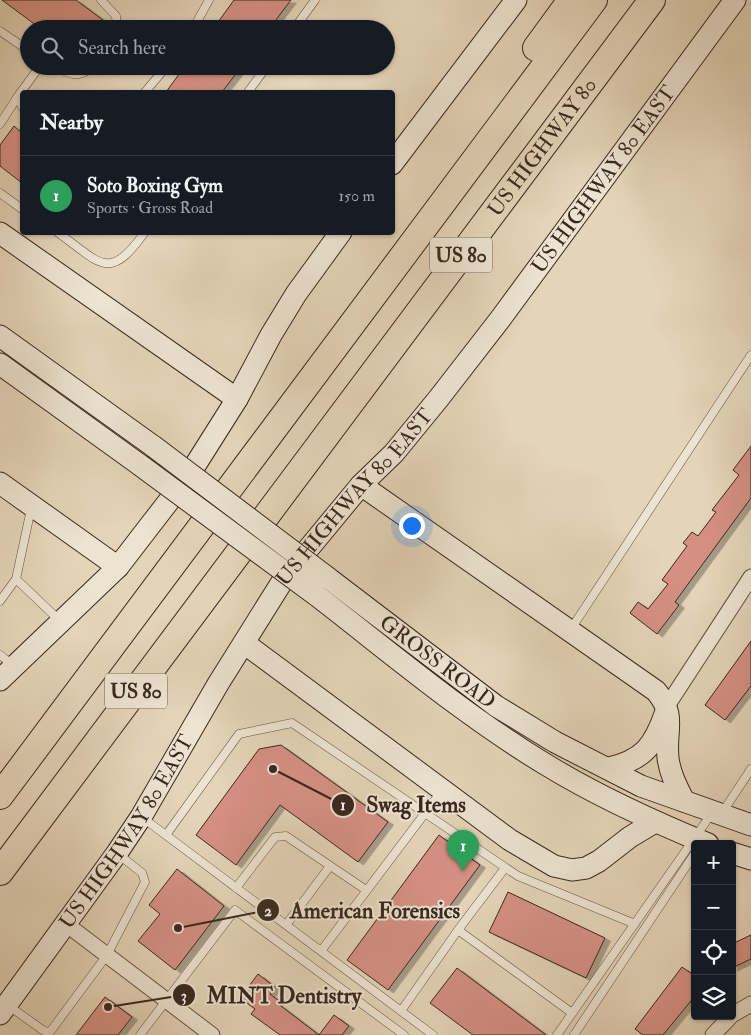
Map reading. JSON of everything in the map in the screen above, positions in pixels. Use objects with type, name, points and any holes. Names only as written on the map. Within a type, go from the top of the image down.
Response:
[{"type":"highway","points":[[462,176],[514,80],[571,0]]},
{"type":"highway","name":"US 80","points":[[0,796],[594,0]]},
{"type":"highway","name":"US HIGHWAY 80","points":[[0,872],[652,0]]},
{"type":"main road","points":[[395,160],[516,0]]},
{"type":"main road","name":"US HIGHWAY 80 EAST","points":[[4,1009],[118,853],[218,684],[286,576],[361,485],[394,453],[501,318],[735,0]]},
{"type":"main road","points":[[0,233],[237,399]]},
{"type":"main road","points":[[5,668],[60,621],[118,567],[189,475],[237,399],[286,311],[339,235]]},
{"type":"main road","name":"GROSS ROAD","points":[[0,336],[153,446],[496,706],[555,742],[641,786],[751,825]]},
{"type":"main road","name":"GROSS ROAD","points":[[0,364],[140,464],[316,595],[476,718],[545,764],[693,840]]},
{"type":"main road","points":[[0,482],[118,567]]},
{"type":"main road","points":[[361,485],[656,691],[667,706],[670,719],[668,756],[671,775],[684,802]]},
{"type":"main road","points":[[244,643],[510,840],[554,866],[572,870],[586,868],[656,822]]},
{"type":"main road","points":[[609,768],[629,763],[642,754],[654,741],[667,706]]},
{"type":"main road","points":[[606,797],[616,813],[618,826],[618,834],[608,853]]},
{"type":"main road","points":[[736,854],[751,859]]},
{"type":"street","points":[[667,706],[751,576]]},
{"type":"street","points":[[66,924],[212,1035]]},
{"type":"street","points":[[736,1013],[751,1004]]},
{"type":"street","points":[[713,1035],[728,1020]]},
{"type":"lane","points":[[101,0],[116,16],[116,20]]},
{"type":"lane","points":[[198,20],[209,0]]},
{"type":"lane","points":[[301,20],[315,0]]},
{"type":"lane","points":[[0,30],[20,44]]},
{"type":"lane","points":[[22,90],[33,75]]},
{"type":"lane","points":[[147,90],[159,75]]},
{"type":"lane","points":[[249,90],[260,75]]},
{"type":"lane","points":[[0,124],[20,93]]},
{"type":"lane","points":[[18,96],[20,102]]},
{"type":"lane","points":[[0,193],[20,208]]},
{"type":"lane","points":[[61,235],[102,264],[114,264],[130,253],[143,235]]},
{"type":"lane","points":[[570,630],[751,355]]},
{"type":"lane","points":[[0,601],[16,579],[32,505]]},
{"type":"lane","points":[[16,579],[60,621]]},
{"type":"lane","points":[[166,835],[239,734],[292,723],[518,876],[635,924]]},
{"type":"lane","points":[[703,840],[717,813],[751,769]]},
{"type":"lane","points":[[320,951],[442,790]]},
{"type":"lane","points":[[141,817],[433,1035]]},
{"type":"lane","points":[[236,888],[275,837],[280,835],[286,836],[366,890]]},
{"type":"lane","points":[[4,1009],[44,1031],[50,1032],[107,955],[146,882],[142,873],[118,853]]},
{"type":"lane","points":[[557,1035],[635,924],[691,856]]},
{"type":"lane","points":[[574,1035],[691,859]]},
{"type":"lane","points":[[286,925],[330,866]]},
{"type":"lane","points":[[401,1011],[458,930],[505,868]]},
{"type":"lane","points":[[140,1035],[235,910],[404,1035]]},
{"type":"lane","points":[[458,930],[572,1013]]},
{"type":"building","points":[[2,0],[76,0],[103,20],[29,20]]},
{"type":"building","points":[[234,0],[291,0],[276,20],[220,20]]},
{"type":"building","points":[[178,75],[235,75],[224,90],[167,90]]},
{"type":"building","points":[[14,126],[20,131],[20,181],[0,166],[0,145]]},
{"type":"building","points":[[751,446],[751,498],[675,602],[679,605],[657,634],[630,613],[638,602],[648,609],[668,584],[662,580],[687,546],[683,543],[692,532],[698,536],[716,512],[712,510],[739,475],[733,470]]},
{"type":"building","points":[[751,641],[751,686],[725,720],[705,705]]},
{"type":"building","points":[[281,745],[388,822],[358,862],[280,805],[236,865],[196,835],[259,749]]},
{"type":"building","points":[[439,835],[480,865],[388,990],[347,960]]},
{"type":"building","points":[[177,869],[224,906],[175,970],[138,941],[160,914],[149,905]]},
{"type":"building","points":[[508,892],[605,938],[586,978],[489,932]]},
{"type":"building","points":[[751,935],[751,959],[736,966],[736,942]]},
{"type":"building","points":[[682,967],[691,973],[691,1001],[663,1035],[643,1035],[635,1029]]},
{"type":"building","points":[[457,968],[546,1035],[473,1035],[430,1003]]},
{"type":"building","points":[[258,974],[275,987],[270,994],[279,1001],[277,1003],[319,1035],[280,1035],[251,1014],[255,1009],[240,998]]},
{"type":"building","points":[[105,997],[132,1017],[118,1035],[76,1035]]},
{"type":"building","points":[[334,1015],[349,1026],[342,1035],[319,1035]]},
{"type":"place","name":"Swag Items","points":[[273,769]]},
{"type":"place","name":"Soto Boxing Gym","points":[[463,871]]},
{"type":"place","name":"American Forensics","points":[[178,928]]},
{"type":"place","name":"MINT Dentistry","points":[[108,1007]]}]
